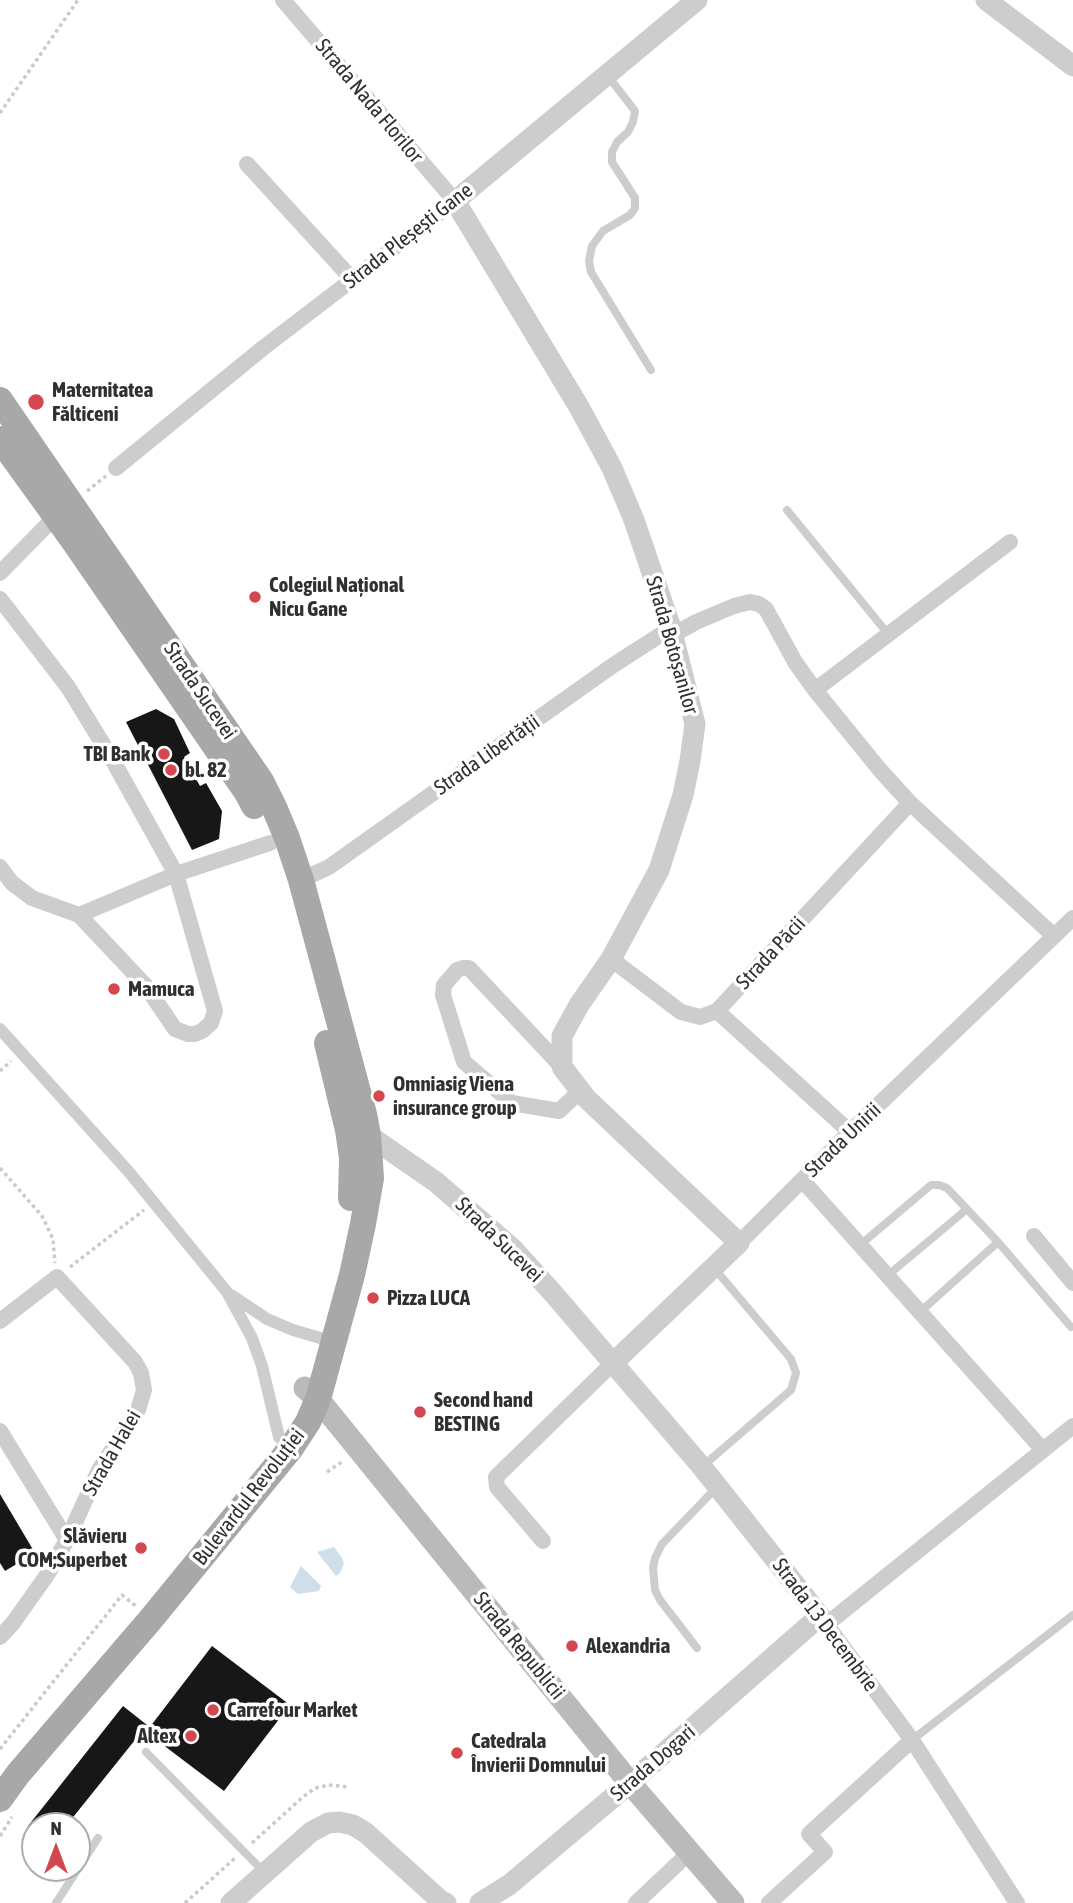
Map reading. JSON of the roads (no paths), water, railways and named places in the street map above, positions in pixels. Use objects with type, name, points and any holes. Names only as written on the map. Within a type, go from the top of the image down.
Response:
[{"type":"main road","name":"Strada Sucevei","points":[[3,421],[261,781],[287,838],[301,880],[347,1049],[358,1133]]},
{"type":"main road","name":"Strada Sucevei","points":[[64,509],[258,813],[285,889],[330,1053],[358,1133]]},
{"type":"main road","name":"Bulevardul Revoluției","points":[[0,1772],[138,1608],[285,1442],[308,1422],[312,1394],[327,1340],[363,1224],[371,1178],[358,1133]]},
{"type":"main road","name":"Strada Republicii","points":[[312,1394],[630,1783],[733,1903]]},
{"type":"main road","name":"Bulevardul Revoluției","points":[[0,1799],[18,1774],[151,1619],[285,1442]]},
{"type":"street","name":"Strada Nada Florilor","points":[[283,0],[455,201]]},
{"type":"street","name":"Strada Pleșești Gane","points":[[116,468],[263,348],[455,201],[696,0]]},
{"type":"street","points":[[986,0],[1073,66]]},
{"type":"street","points":[[247,164],[352,279]]},
{"type":"street","name":"Strada Botoșanilor","points":[[455,201],[579,407],[612,468],[634,520],[672,632],[695,724],[690,761],[659,870],[611,959],[579,1004],[562,1036],[562,1067]]},
{"type":"street","points":[[0,573],[64,509]]},
{"type":"street","points":[[815,690],[1010,542]]},
{"type":"street","points":[[0,599],[68,687],[176,874],[215,1011],[211,1023],[202,1031],[188,1034],[175,1029],[145,985],[79,915],[32,898],[12,884],[0,867]]},
{"type":"street","points":[[672,632],[750,602],[766,609],[795,662],[880,770],[910,803],[1054,936]]},
{"type":"street","name":"Strada Libertății","points":[[301,880],[329,867],[612,666],[672,632]]},
{"type":"street","name":"Strada Păcii","points":[[717,1011],[910,803]]},
{"type":"street","points":[[79,915],[176,874],[270,843]]},
{"type":"street","name":"Strada Unirii","points":[[613,1363],[1073,918]]},
{"type":"street","points":[[611,959],[681,1012],[700,1017],[717,1011],[850,1132]]},
{"type":"street","points":[[580,1091],[559,1111],[512,1103],[464,1062],[443,995],[444,985],[457,970],[469,968],[562,1067],[586,1098],[739,1242]]},
{"type":"street","points":[[0,1029],[155,1202],[227,1292],[252,1338],[285,1442]]},
{"type":"street","name":"Strada Sucevei","points":[[358,1133],[436,1182],[513,1249],[613,1363]]},
{"type":"street","points":[[802,1180],[1043,1450]]},
{"type":"street","points":[[1034,1236],[1073,1283]]},
{"type":"street","name":"Strada Halei","points":[[0,1321],[57,1277],[135,1362],[141,1373],[144,1390],[138,1410],[99,1469],[67,1540],[47,1575],[0,1637]]},
{"type":"street","points":[[227,1292],[267,1319],[327,1340]]},
{"type":"street","points":[[543,1541],[497,1488],[496,1478],[613,1363]]},
{"type":"street","name":"Strada 13 Decembrie","points":[[613,1363],[718,1486],[823,1620],[912,1740],[1017,1903]]},
{"type":"street","points":[[823,1620],[1073,1426]]},
{"type":"street","points":[[0,1431],[67,1540]]},
{"type":"street","name":"Strada Dogari","points":[[480,1903],[509,1885],[823,1620]]},
{"type":"street","points":[[769,1903],[825,1852],[809,1834],[912,1740]]},
{"type":"street","points":[[231,1903],[310,1832],[328,1823],[339,1822],[353,1825],[366,1833],[446,1903]]},
{"type":"street","points":[[636,1903],[689,1853]]},
{"type":"lane","points":[[607,75],[635,111],[628,132],[617,142],[612,152],[612,162],[635,198],[635,208],[630,215],[603,231],[592,246],[589,261],[591,272],[651,370]]},
{"type":"lane","points":[[787,510],[888,634]]},
{"type":"lane","points":[[860,1245],[931,1185],[947,1188],[998,1242],[1071,1327]]},
{"type":"lane","points":[[887,1276],[967,1209]]},
{"type":"lane","points":[[920,1312],[998,1242]]},
{"type":"lane","points":[[702,1467],[791,1390],[796,1373],[791,1359],[714,1268]]},
{"type":"lane","points":[[697,1648],[660,1600],[655,1590],[653,1568],[662,1544],[718,1486]]},
{"type":"lane","points":[[912,1740],[1073,1615]]},
{"type":"lane","points":[[146,1752],[265,1873]]},
{"type":"lane","points":[[56,1903],[98,1838]]},
{"type":"place","name":"Maternitatea Fălticeni","points":[[36,402]]},
{"type":"place","name":"Colegiul Național Nicu Gane","points":[[255,597]]},
{"type":"place","name":"TBI Bank","points":[[164,754]]},
{"type":"place","name":"bl. 82","points":[[171,770]]},
{"type":"place","name":"Mamuca","points":[[114,989]]},
{"type":"place","name":"Omniasig Viena insurance group","points":[[379,1096]]},
{"type":"place","name":"Pizza LUCA","points":[[373,1298]]},
{"type":"place","name":"Second hand BESTING","points":[[420,1412]]},
{"type":"place","name":"Slăvieru COM;Superbet","points":[[141,1548]]},
{"type":"place","name":"Alexandria","points":[[572,1646]]},
{"type":"place","name":"Carrefour Market","points":[[213,1710]]},
{"type":"place","name":"Altex","points":[[191,1736]]},
{"type":"place","name":"Catedrala Învierii Domnului","points":[[457,1753]]}]
